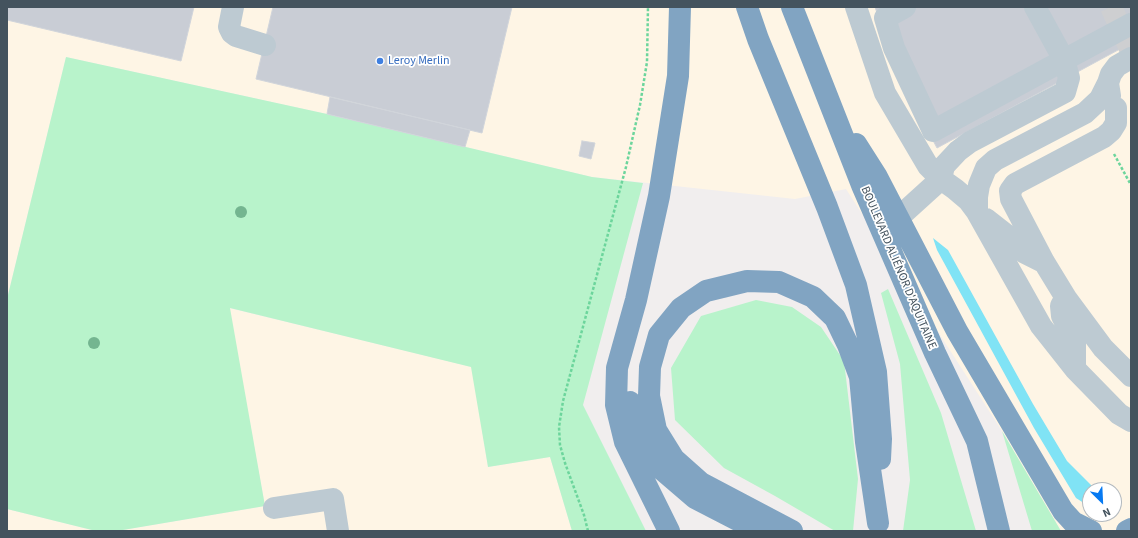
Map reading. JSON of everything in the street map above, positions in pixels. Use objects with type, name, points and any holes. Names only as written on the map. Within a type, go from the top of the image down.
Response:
[{"type":"highway","points":[[669,531],[625,442],[616,405],[617,368],[636,300],[659,196],[678,76],[680,7]]},
{"type":"highway","points":[[747,7],[758,39],[827,207],[856,285],[876,372],[881,439],[878,527]]},
{"type":"highway","name":"BOULEVARD ALIÉNOR D'AQUITAINE","points":[[792,7],[862,185],[935,354],[978,441],[999,531]]},
{"type":"highway","points":[[832,108],[877,177],[957,331],[1063,511],[1073,522],[1087,530]]},
{"type":"highway","points":[[792,531],[702,483],[674,459],[656,430],[649,396],[650,367],[659,335],[681,308],[706,291],[746,281],[779,282],[813,297],[835,318],[848,345],[860,377],[866,442],[878,527]]},
{"type":"highway","points":[[636,300],[628,368],[629,402],[640,437],[660,468],[695,498],[759,531]]},
{"type":"highway","points":[[978,441],[1015,531]]},
{"type":"highway","points":[[1127,531],[1131,529]]},
{"type":"street","points":[[233,7],[229,27],[232,33],[236,36],[265,45]]},
{"type":"street","points":[[856,7],[884,93],[928,166],[941,179],[964,196],[977,212],[1041,326],[1075,369],[1125,417],[1131,433]]},
{"type":"street","points":[[905,7],[885,18],[894,48],[933,131],[1131,24]]},
{"type":"street","points":[[898,218],[941,179],[944,166],[958,151],[970,142],[1065,92],[1069,78],[1064,60],[1035,7]]},
{"type":"street","points":[[977,212],[979,185],[986,168],[995,160],[1085,113],[1100,99],[1111,74],[1117,66],[1131,58]]},
{"type":"street","points":[[1108,83],[1108,92],[1111,101],[1124,112],[1111,131],[1104,137],[1015,184],[1010,191],[1011,200],[1044,262],[1066,298],[1104,348],[1131,376]]},
{"type":"street","points":[[977,212],[1009,237],[1025,253],[1044,262]]},
{"type":"street","points":[[1066,298],[1061,306],[1062,316],[1072,332],[1075,341],[1075,369]]},
{"type":"street","points":[[274,508],[333,499],[338,531]]},
{"type":"path","points":[[588,531],[584,515],[565,463],[560,445],[559,427],[563,401],[626,167],[640,105],[647,62],[648,7]]},
{"type":"shaded area","points":[[7,7],[1131,7],[1131,531],[1061,531],[1002,431],[846,189],[795,199],[592,177],[327,114],[66,57],[7,299]]},
{"type":"shaded area","points":[[229,308],[472,367],[488,467],[550,457],[572,531],[117,531],[265,506]]},
{"type":"shaded area","points":[[7,509],[96,531],[7,531]]},
{"type":"green space","points":[[66,57],[327,114],[592,177],[643,183],[583,405],[646,531],[572,531],[550,457],[488,467],[471,367],[230,308],[265,506],[117,531],[96,531],[7,509],[7,299]]},
{"type":"green space","points":[[888,289],[941,413],[976,531],[903,531],[910,480],[900,364],[881,293]]},
{"type":"green space","points":[[756,300],[792,307],[821,327],[844,361],[858,479],[853,531],[835,531],[724,468],[675,420],[671,368],[701,316]]},
{"type":"green space","points":[[1002,431],[1061,531],[1032,531]]},
{"type":"water","points":[[933,238],[948,250],[1033,404],[1067,461],[1088,482],[1082,482],[1082,502],[1076,498],[1034,428],[937,250]]},
{"type":"building","points":[[7,7],[194,7],[181,61],[7,20]]},
{"type":"building","name":"Leroy Merlin","points":[[273,7],[512,7],[482,133],[256,79]]},
{"type":"building","points":[[875,7],[1131,7],[1131,43],[937,148],[918,112],[886,39]]},
{"type":"building","points":[[330,97],[470,130],[465,147],[327,114]]},
{"type":"building","points":[[582,141],[595,143],[591,159],[579,156]]},
{"type":"tunnel","points":[[1111,7],[1131,51]]},
{"type":"place","name":"Leroy Merlin","points":[[380,61]]}]
